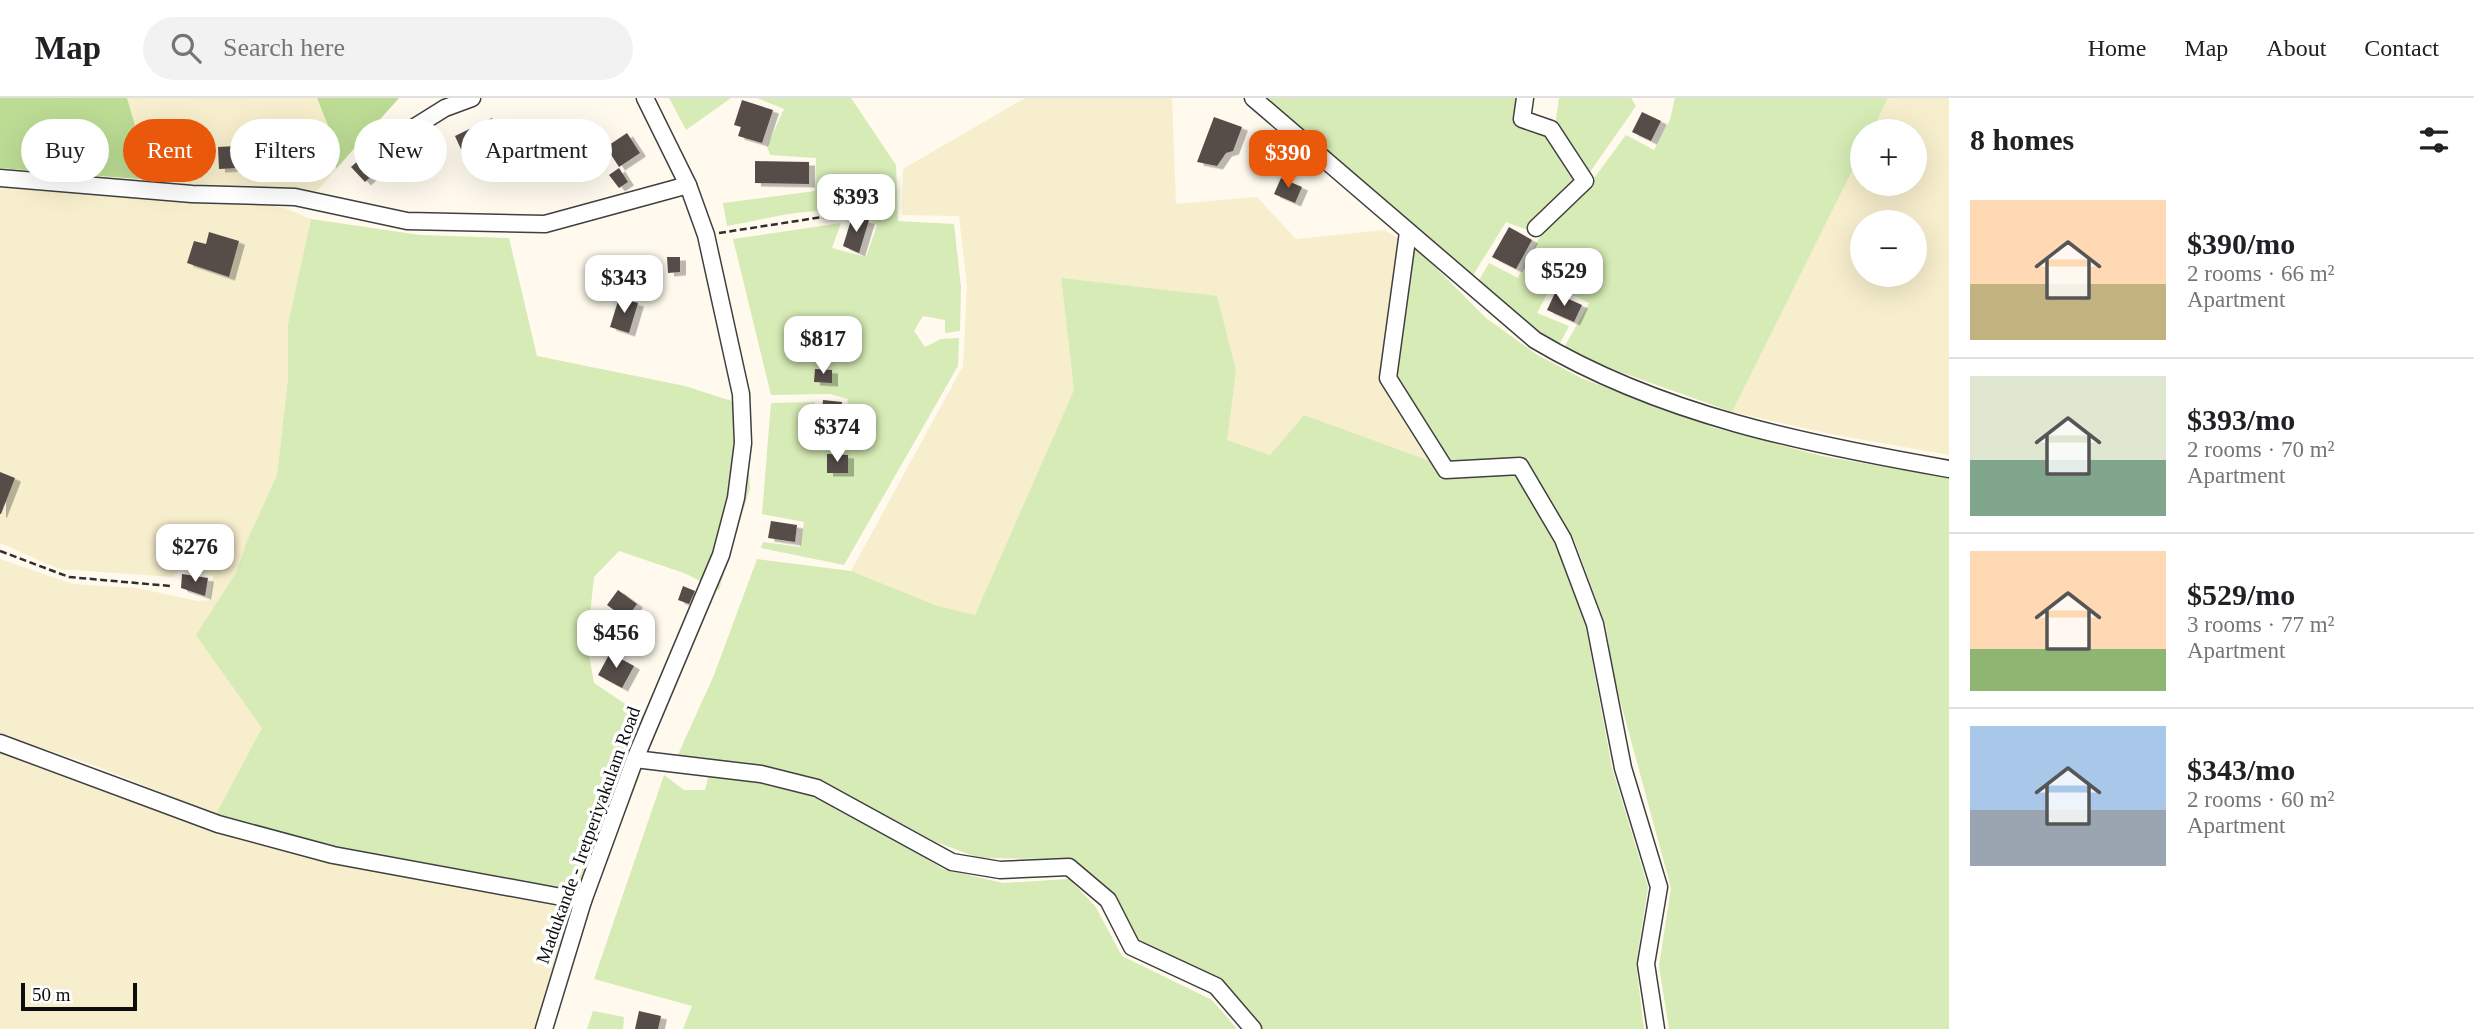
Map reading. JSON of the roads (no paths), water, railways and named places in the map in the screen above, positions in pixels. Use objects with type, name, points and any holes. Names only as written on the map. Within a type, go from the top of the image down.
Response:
[{"type":"street","points":[[427,119],[445,108],[472,98]]},
{"type":"street","name":"Madukande - Iretperiyakulam Road","points":[[544,1029],[583,901],[635,759],[721,555],[736,498],[743,443],[741,394],[706,235],[688,185],[645,98]]},
{"type":"street","points":[[1253,98],[1535,340],[1576,365],[1719,420],[1826,448],[1949,469]]},
{"type":"street","points":[[1525,98],[1522,119],[1551,129],[1586,181],[1536,228]]},
{"type":"street","points":[[0,178],[192,194],[295,197],[407,221],[545,224],[688,185]]},
{"type":"street","points":[[1408,232],[1388,378],[1446,470],[1520,466],[1563,539],[1595,624],[1623,768],[1659,887],[1646,964],[1657,1029]]},
{"type":"street","points":[[0,743],[218,824],[333,855],[583,901]]},
{"type":"street","points":[[635,759],[761,774],[817,788],[952,862],[1000,870],[1069,867],[1108,900],[1132,947],[1216,986],[1253,1029]]}]
